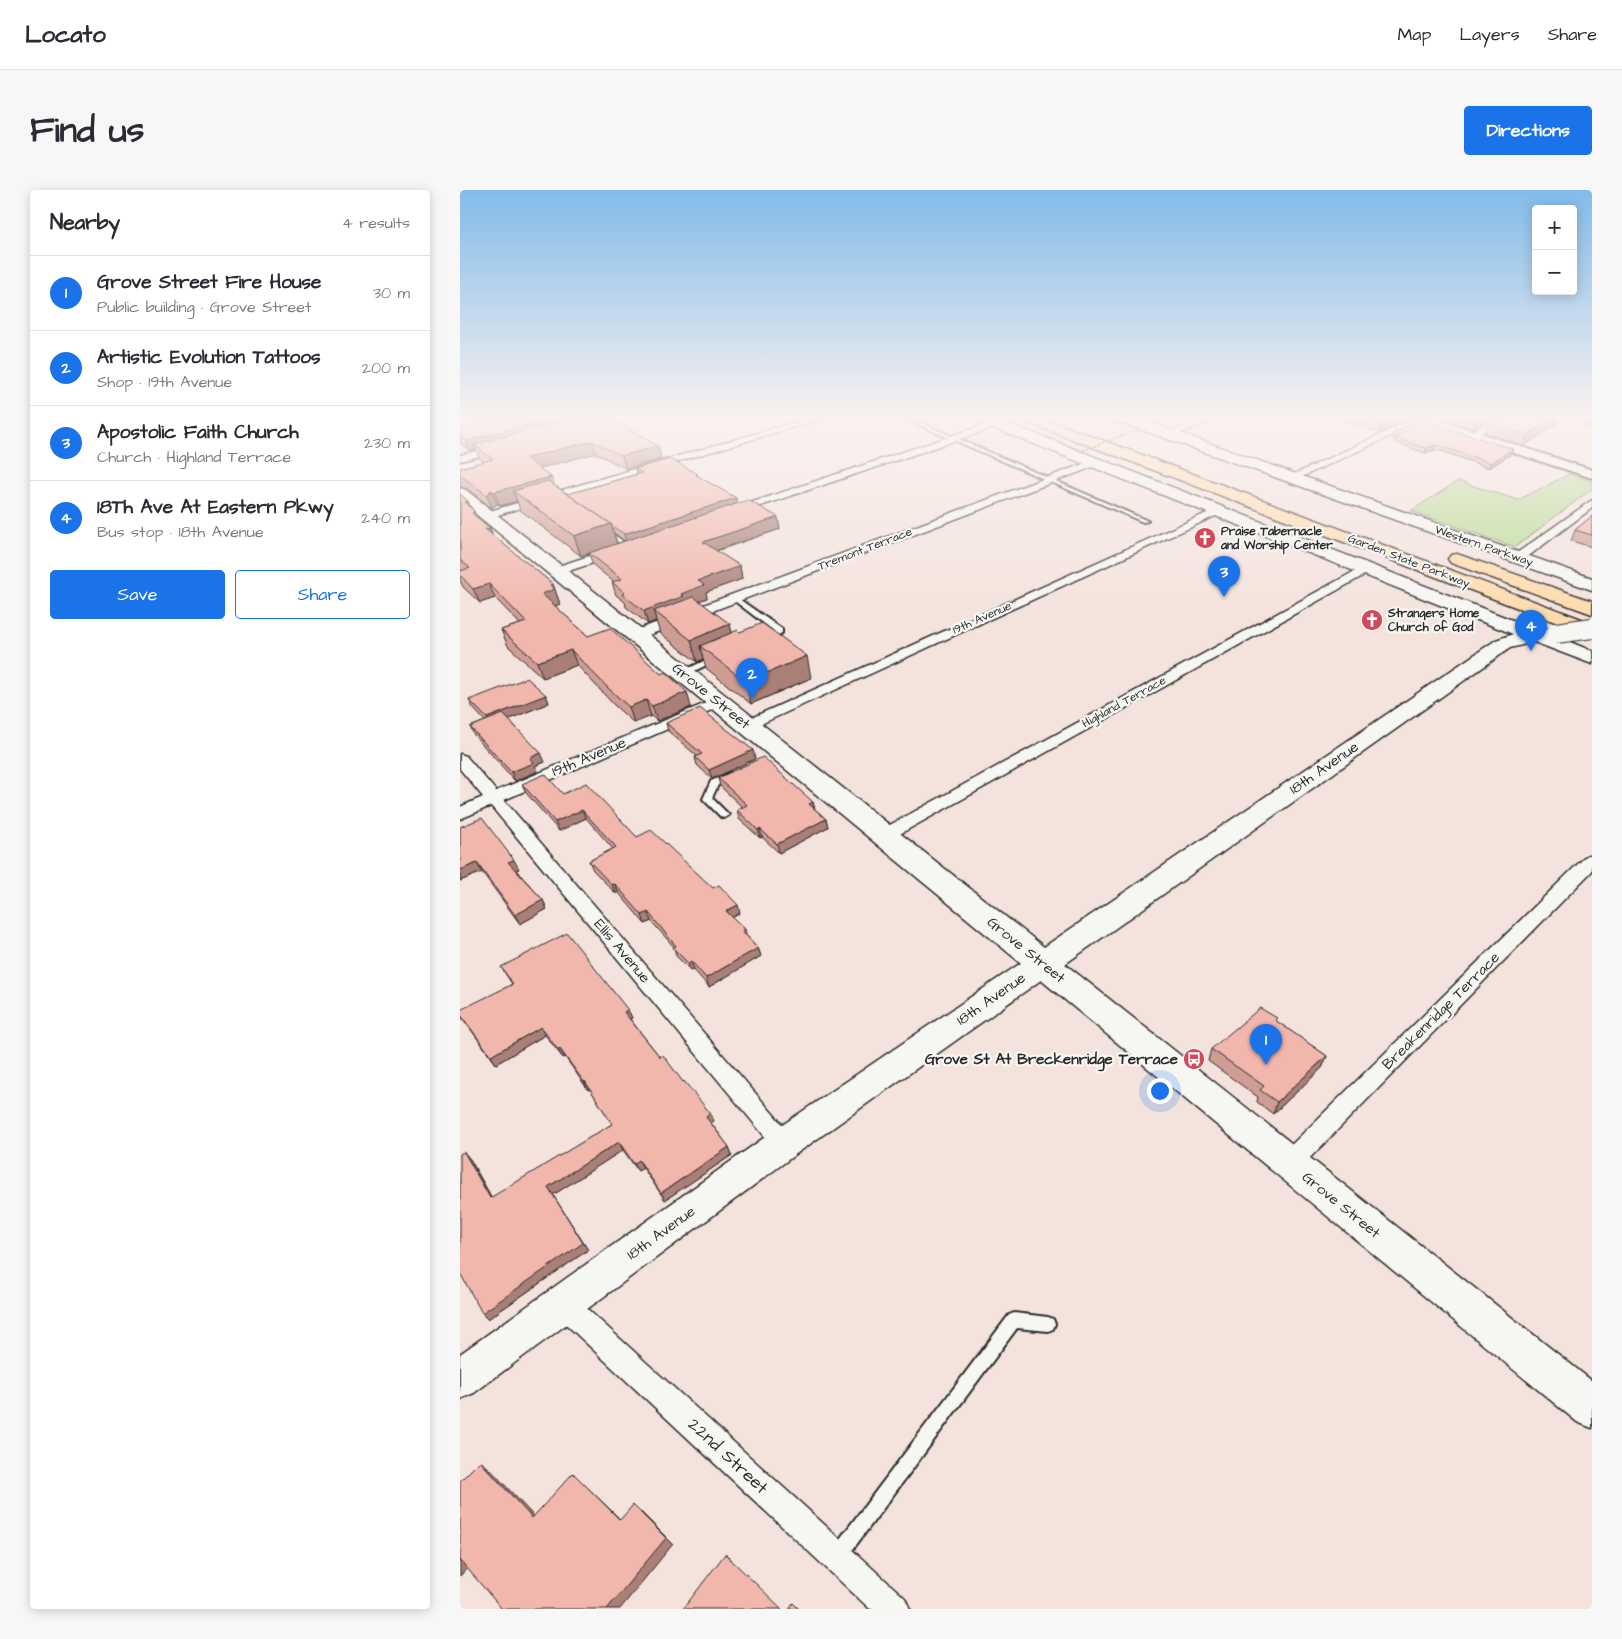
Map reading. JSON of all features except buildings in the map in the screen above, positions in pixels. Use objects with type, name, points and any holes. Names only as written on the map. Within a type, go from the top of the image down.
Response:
[{"type":"highway","name":"Garden State Parkway","points":[[1206,484],[1592,629]]},
{"type":"highway","name":"Garden State Parkway","points":[[1443,554],[1592,608]]},
{"type":"main road","points":[[1149,484],[1366,569],[1546,635],[1592,658]]},
{"type":"main road","name":"Western Parkway","points":[[1309,484],[1592,584]]},
{"type":"main road","name":"Grove Street","points":[[460,493],[747,725],[777,754],[883,836],[1592,1407]]},
{"type":"main road","name":"18th Avenue","points":[[460,1379],[784,1143],[1502,644],[1512,640],[1592,629]]},
{"type":"street","points":[[488,515],[559,499],[607,484]]},
{"type":"street","points":[[721,516],[815,484]]},
{"type":"street","name":"Tremont Terrace","points":[[636,635],[1028,484]]},
{"type":"street","points":[[1518,558],[1592,503]]},
{"type":"street","name":"19th Avenue","points":[[747,725],[1218,511]]},
{"type":"street","points":[[556,571],[633,545]]},
{"type":"street","name":"Highland Terrace","points":[[883,836],[1366,569]]},
{"type":"street","name":"19th Avenue","points":[[460,813],[718,702]]},
{"type":"street","name":"Ellis Avenue","points":[[460,759],[784,1143]]},
{"type":"street","name":"Breakenridge Terrace","points":[[1289,1163],[1592,860]]},
{"type":"street","name":"22nd Street","points":[[563,1304],[894,1609]]},
{"type":"lane","points":[[1059,484],[1145,521]]},
{"type":"lane","points":[[596,524],[633,545]]},
{"type":"lane","points":[[734,598],[779,632],[755,642]]},
{"type":"lane","points":[[683,674],[722,656]]},
{"type":"lane","points":[[724,815],[707,798],[714,783],[740,771]]},
{"type":"lane","points":[[837,1556],[1014,1320],[1048,1324]]},
{"type":"green space","points":[[1453,484],[1468,484],[1518,500],[1549,484],[1592,484],[1592,489],[1515,547],[1411,511]]},
{"type":"place","name":"Praise Tabernacle and Worship Center","points":[[1205,538]]},
{"type":"place","name":"Apostolic Faith Church","points":[[1224,597]]},
{"type":"place","name":"Strangers Home Church of God","points":[[1372,620]]},
{"type":"place","name":"18Th Ave At Eastern Pkwy","points":[[1531,651]]},
{"type":"place","name":"Artistic Evolution Tattoos","points":[[752,699]]},
{"type":"place","name":"Grove St At Breckenridge Terrace","points":[[1194,1059]]},
{"type":"place","name":"Grove Street Fire House","points":[[1266,1065]]}]
